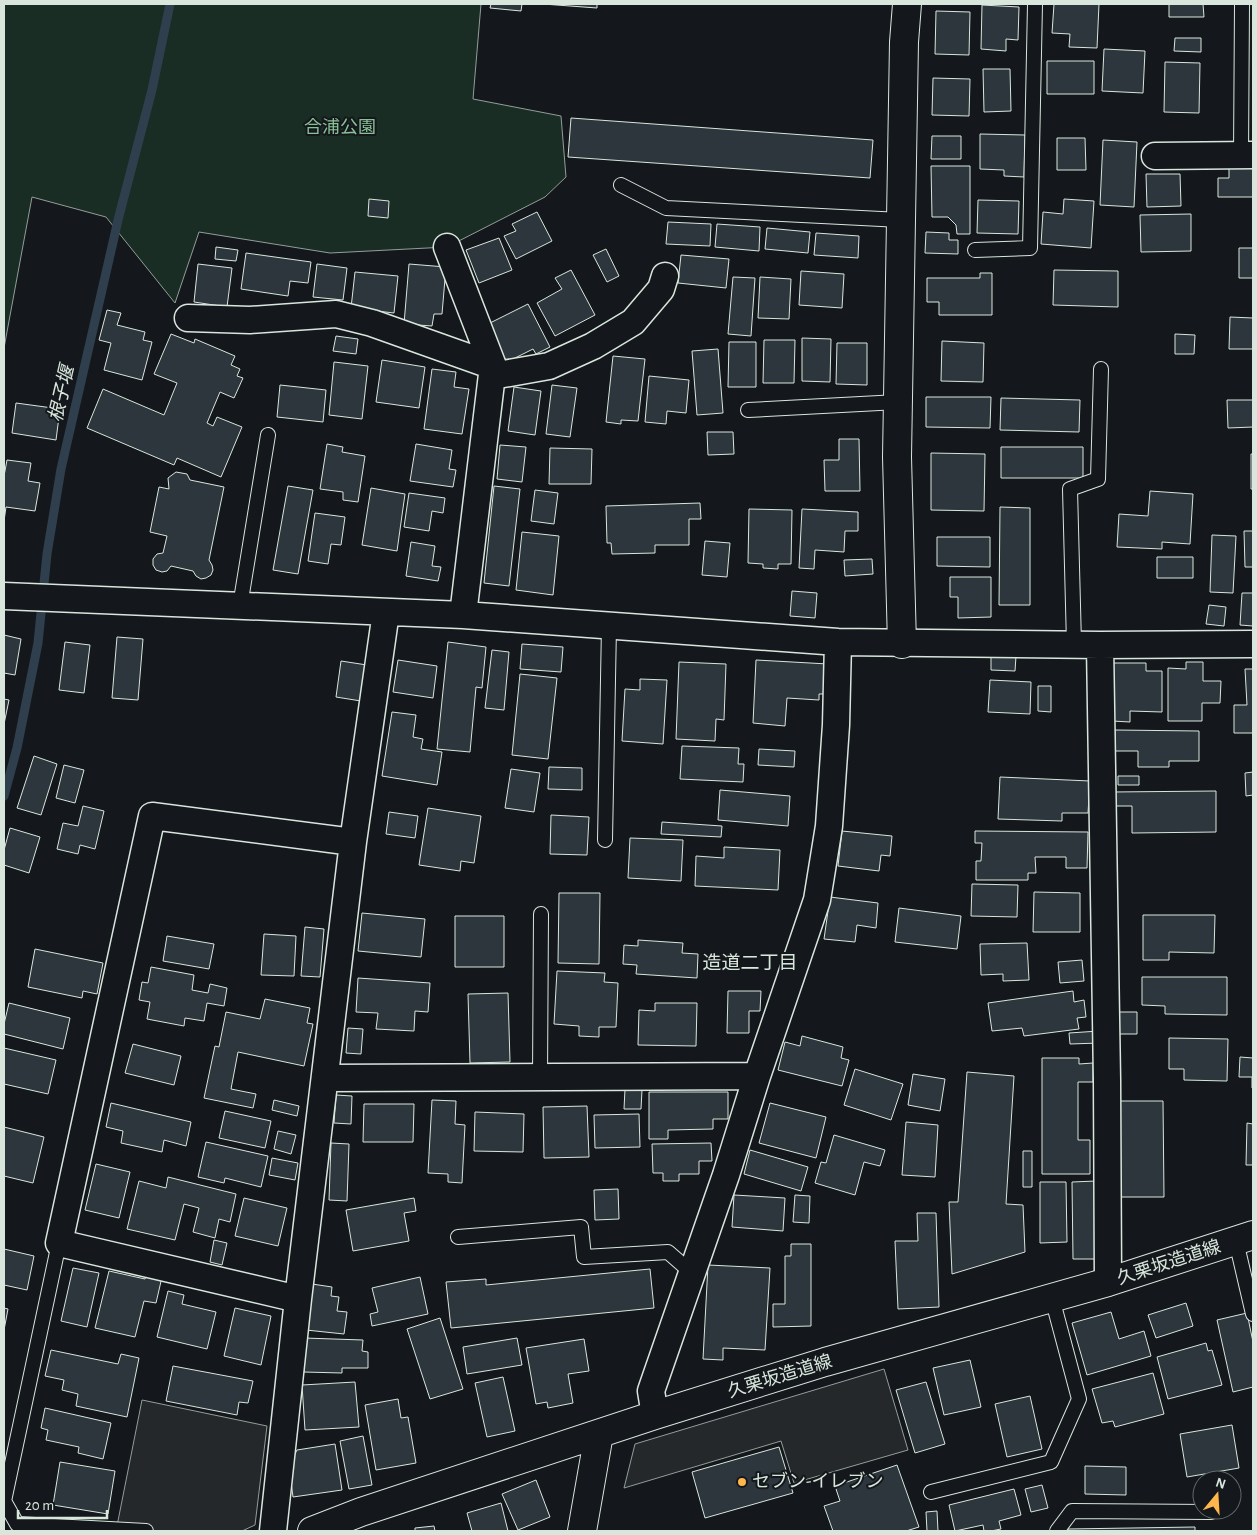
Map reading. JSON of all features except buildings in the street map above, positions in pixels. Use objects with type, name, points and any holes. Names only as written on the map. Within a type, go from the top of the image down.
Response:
[{"type":"main road","points":[[902,644],[896,458],[904,42],[907,4]]},
{"type":"main road","name":"久栗坂造道線","points":[[312,1531],[361,1512],[655,1415],[826,1362],[1108,1282],[1244,1238]]},
{"type":"main road","points":[[582,1531],[599,1434]]},
{"type":"street","points":[[1155,156],[1247,155]]},
{"type":"street","points":[[447,247],[493,371],[463,615]]},
{"type":"street","points":[[188,318],[250,320],[336,314],[372,323],[493,371],[549,366],[593,346],[633,322],[661,289],[665,276]]},
{"type":"street","points":[[4,596],[463,615],[838,642],[1100,645],[1253,644]]},
{"type":"street","points":[[273,1531],[298,1298],[353,842],[386,612]]},
{"type":"street","points":[[655,1415],[651,1390],[726,1174],[817,900],[829,826],[836,725],[838,642]]},
{"type":"street","points":[[1100,645],[1108,1080],[1108,1282]]},
{"type":"street","points":[[298,1298],[59,1243],[152,816],[353,842]]},
{"type":"street","points":[[325,1078],[757,1076]]},
{"type":"lane","points":[[975,250],[1030,248],[1035,4]]},
{"type":"lane","points":[[1242,4],[1247,155]]},
{"type":"lane","points":[[621,185],[666,208],[901,220]]},
{"type":"lane","points":[[1074,644],[1070,489],[1098,479],[1102,368]]},
{"type":"lane","points":[[748,410],[898,402]]},
{"type":"lane","points":[[240,606],[268,436]]},
{"type":"lane","points":[[605,840],[609,626]]},
{"type":"lane","points":[[540,1077],[541,914]]},
{"type":"lane","points":[[458,1237],[581,1227],[584,1257],[668,1252],[692,1273]]},
{"type":"lane","points":[[1244,1238],[1253,1314]]},
{"type":"lane","points":[[59,1243],[4,1501],[17,1524],[45,1528],[146,1531]]},
{"type":"lane","points":[[930,1492],[1051,1462],[1079,1399],[1052,1298]]},
{"type":"lane","points":[[1057,1531],[1072,1511],[1192,1512]]},
{"type":"green space","name":"合浦公園","points":[[4,4],[481,4],[473,99],[561,116],[566,177],[545,197],[447,247],[330,253],[199,232],[175,303],[106,217],[32,197],[4,348]]},
{"type":"shaded area","points":[[884,1369],[908,1450],[794,1483],[781,1441],[624,1488],[635,1444]]},
{"type":"shaded area","points":[[142,1400],[267,1426],[255,1525],[242,1531],[116,1531]]},
{"type":"waterway","name":"根子堰","points":[[4,796],[17,748],[38,643],[47,554],[61,469],[119,216],[152,90],[170,4]]},
{"type":"place","name":"セブン-イレブン","points":[[742,1482]]},
{"type":"district","name":"造道二丁目","points":[[750,963]]}]
